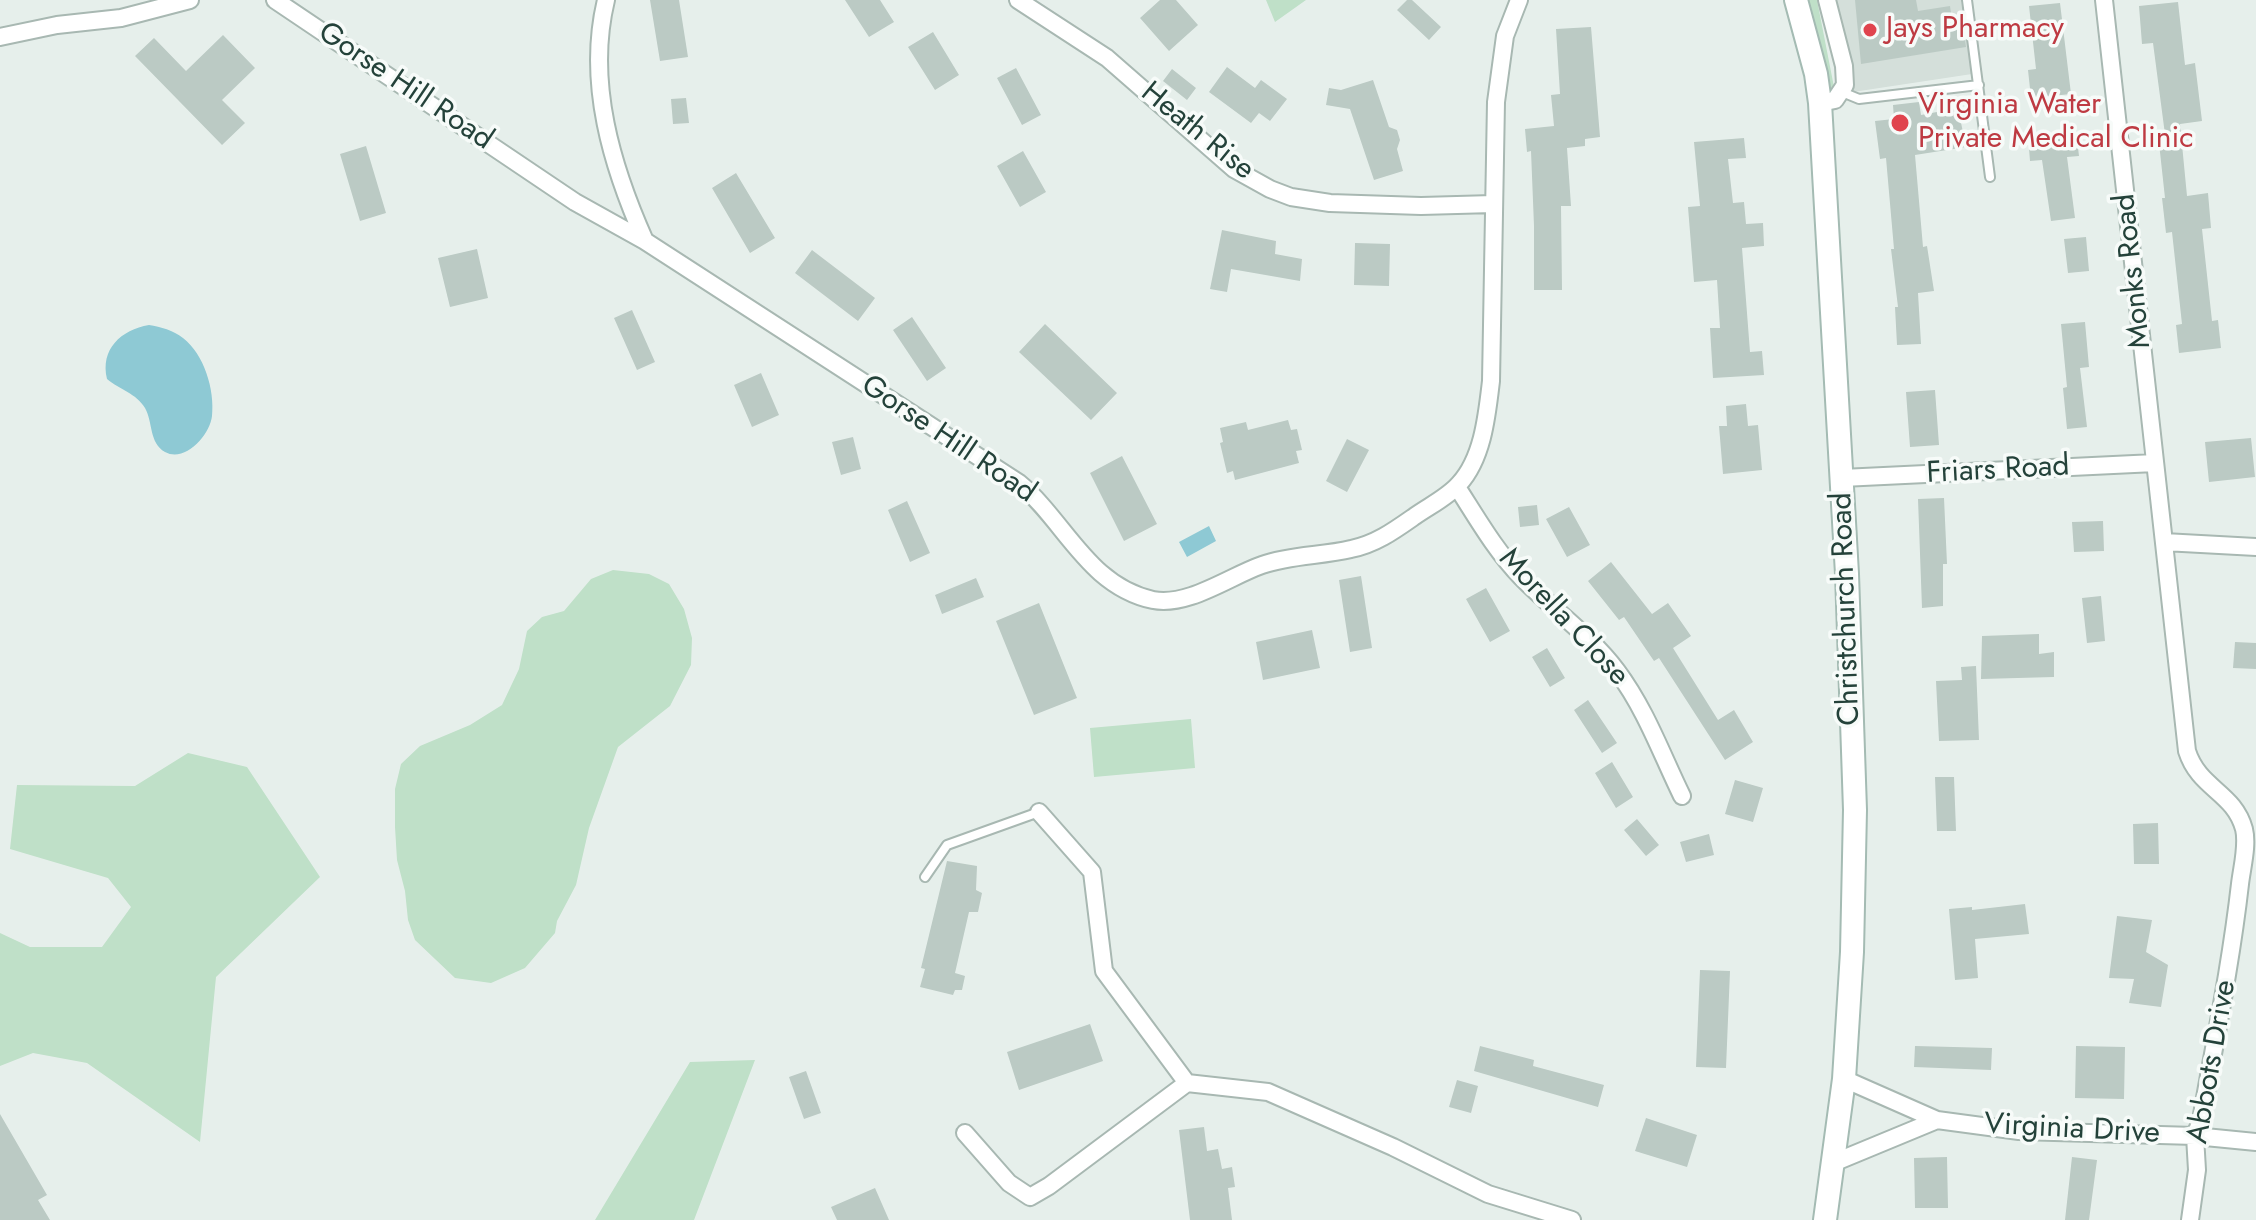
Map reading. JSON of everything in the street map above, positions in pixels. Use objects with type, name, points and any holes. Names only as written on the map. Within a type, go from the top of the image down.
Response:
[{"type":"main road","name":"Christchurch Road","points":[[1796,0],[1816,74],[1820,103],[1842,478],[1855,810],[1852,952],[1844,1079],[1825,1220]]},
{"type":"street","points":[[0,37],[57,25],[121,18],[190,0]]},
{"type":"street","name":"Gorse Hill Road","points":[[275,0],[575,202],[645,241],[1019,483],[1045,506],[1079,553],[1102,574],[1153,600],[1181,598],[1278,560],[1369,545],[1457,487],[1474,461],[1488,405],[1496,102],[1505,36],[1519,0]]},
{"type":"street","points":[[606,0],[601,86],[606,127],[628,203],[645,241]]},
{"type":"street","name":"Heath Rise","points":[[1018,0],[1107,58],[1234,169],[1270,189],[1291,197],[1330,203],[1421,206],[1493,204]]},
{"type":"street","points":[[1820,103],[1835,100],[1846,80],[1827,0]]},
{"type":"street","name":"Monks Road","points":[[2104,0],[2164,542]]},
{"type":"street","name":"Friars Road","points":[[1842,478],[2155,463]]},
{"type":"street","name":"Morella Close","points":[[1457,487],[1501,555],[1615,668],[1638,701],[1682,796]]},
{"type":"street","points":[[2164,542],[2256,547]]},
{"type":"street","name":"Abbots Drive","points":[[2164,542],[2187,751],[2196,772],[2237,812],[2245,834],[2231,954],[2201,1120],[2195,1136],[2197,1170],[2190,1220]]},
{"type":"street","points":[[1039,812],[1092,872],[1104,971],[1187,1083]]},
{"type":"street","name":"Virginia Drive","points":[[1844,1079],[1937,1120],[2019,1131],[2195,1136],[2256,1142]]},
{"type":"street","points":[[965,1133],[1009,1183],[1030,1197],[1187,1083],[1268,1092],[1393,1147],[1488,1194],[1572,1220]]},
{"type":"street","points":[[1833,1163],[1937,1120]]},
{"type":"lane","points":[[1967,0],[1990,177]]},
{"type":"lane","points":[[1842,92],[1859,99],[1979,85]]},
{"type":"lane","points":[[925,877],[947,845],[1039,812]]},
{"type":"shaded area","points":[[1831,0],[1961,0],[1972,74],[1853,92]]},
{"type":"green space","points":[[1266,0],[1306,0],[1275,22]]},
{"type":"green space","points":[[1806,0],[1817,0],[1832,89],[1828,86]]},
{"type":"green space","points":[[613,570],[649,574],[669,584],[684,609],[692,638],[691,665],[670,706],[618,747],[589,828],[576,885],[557,921],[555,933],[525,968],[491,983],[455,978],[415,940],[408,920],[397,860],[395,827],[395,789],[401,764],[420,746],[470,725],[502,705],[519,669],[527,631],[542,617],[564,611],[591,579]]},
{"type":"green space","points":[[1191,719],[1195,768],[1094,777],[1090,728]]},
{"type":"green space","points":[[188,753],[247,767],[320,877],[216,977],[200,1142],[87,1063],[33,1053],[0,1066],[0,933],[30,947],[102,947],[131,907],[108,878],[10,849],[17,785],[135,786]]},
{"type":"green space","points":[[755,1060],[694,1220],[595,1220],[690,1062]]},
{"type":"water","points":[[149,325],[183,338],[197,353],[210,384],[212,416],[207,431],[195,445],[180,454],[160,448],[145,408],[132,395],[107,379],[107,359],[115,343],[130,331]]},
{"type":"water","points":[[1209,526],[1216,541],[1187,557],[1179,542]]},
{"type":"building","points":[[650,0],[679,0],[688,57],[660,61]]},
{"type":"building","points":[[845,0],[880,0],[894,22],[869,37]]},
{"type":"building","points":[[1160,0],[1176,0],[1198,25],[1169,51],[1140,18]]},
{"type":"building","points":[[1407,0],[1412,0],[1441,27],[1429,40],[1397,10]]},
{"type":"building","points":[[1855,0],[1916,0],[1918,11],[1950,6],[1953,27],[1963,25],[1966,47],[1861,64]]},
{"type":"building","points":[[2178,2],[2185,65],[2195,63],[2202,121],[2180,124],[2187,196],[2208,193],[2211,228],[2202,229],[2212,321],[2218,320],[2221,348],[2179,353],[2176,325],[2182,324],[2172,232],[2166,233],[2162,198],[2165,198],[2159,143],[2166,142],[2153,43],[2142,44],[2139,6]]},
{"type":"building","points":[[2060,3],[2071,94],[2031,98],[2028,70],[2036,69],[2029,6]]},
{"type":"building","points":[[1591,27],[1600,137],[1585,139],[1585,146],[1567,148],[1571,206],[1561,206],[1562,290],[1534,290],[1531,151],[1527,152],[1525,129],[1554,126],[1551,95],[1560,94],[1556,29]]},
{"type":"building","points":[[933,32],[959,75],[935,90],[908,47]]},
{"type":"building","points":[[223,35],[255,68],[222,100],[245,123],[222,145],[135,56],[154,38],[186,71]]},
{"type":"building","points":[[1227,67],[1255,88],[1261,80],[1287,99],[1270,121],[1259,113],[1251,123],[1209,92]]},
{"type":"building","points":[[1016,68],[1041,115],[1022,125],[997,78]]},
{"type":"building","points":[[1172,69],[1196,88],[1187,100],[1163,81]]},
{"type":"building","points":[[1373,80],[1389,127],[1397,130],[1400,140],[1397,149],[1403,171],[1374,180],[1350,109],[1326,105],[1329,88],[1341,90]]},
{"type":"building","points":[[686,98],[689,123],[673,124],[671,99]]},
{"type":"building","points":[[1919,102],[1921,115],[1958,108],[1966,147],[1915,155],[1923,247],[1927,246],[1934,291],[1918,293],[1921,344],[1897,345],[1895,307],[1898,307],[1886,158],[1880,159],[1875,121],[1894,119],[1893,105]]},
{"type":"building","points":[[2076,131],[2079,156],[2067,157],[2075,218],[2051,221],[2042,160],[2030,161],[2028,136]]},
{"type":"building","points":[[1744,138],[1746,158],[1728,159],[1733,203],[1744,202],[1746,224],[1763,223],[1764,246],[1742,248],[1750,352],[1762,351],[1764,375],[1713,378],[1710,328],[1720,328],[1717,280],[1694,282],[1688,207],[1700,206],[1694,142]]},
{"type":"building","points":[[366,146],[386,213],[360,221],[340,154]]},
{"type":"building","points":[[1023,151],[1046,192],[1020,207],[997,166]]},
{"type":"building","points":[[736,173],[775,238],[750,253],[712,188]]},
{"type":"building","points":[[1222,230],[1276,241],[1275,254],[1302,259],[1300,281],[1231,269],[1227,292],[1210,289]]},
{"type":"building","points":[[2086,237],[2089,271],[2068,273],[2064,239]]},
{"type":"building","points":[[1355,243],[1390,244],[1389,286],[1354,285]]},
{"type":"building","points":[[477,249],[488,298],[450,307],[438,258]]},
{"type":"building","points":[[812,250],[875,298],[858,321],[795,273]]},
{"type":"building","points":[[632,310],[655,362],[637,370],[614,318]]},
{"type":"building","points":[[912,317],[946,368],[927,381],[893,330]]},
{"type":"building","points":[[2085,322],[2089,367],[2080,368],[2087,427],[2067,429],[2061,324]]},
{"type":"building","points":[[1045,324],[1117,393],[1091,420],[1019,352]]},
{"type":"building","points":[[761,373],[779,415],[752,427],[734,385]]},
{"type":"building","points":[[1935,390],[1939,445],[1910,447],[1906,392]]},
{"type":"building","points":[[1746,404],[1748,426],[1758,425],[1762,470],[1723,474],[1719,426],[1727,426],[1726,406]]},
{"type":"building","points":[[1288,420],[1291,430],[1297,429],[1302,450],[1296,451],[1299,463],[1235,480],[1233,471],[1227,473],[1220,428],[1246,422],[1248,430]]},
{"type":"building","points":[[853,437],[861,469],[841,475],[832,442]]},
{"type":"building","points":[[2251,438],[2255,477],[2209,482],[2205,442]]},
{"type":"building","points":[[1347,439],[1369,450],[1347,492],[1326,481]]},
{"type":"building","points":[[1122,456],[1157,524],[1124,541],[1090,473]]},
{"type":"building","points":[[1944,498],[1947,564],[1943,564],[1943,606],[1922,608],[1918,499]]},
{"type":"building","points":[[907,501],[930,553],[910,562],[888,510]]},
{"type":"building","points":[[1537,505],[1539,525],[1520,527],[1518,507]]},
{"type":"building","points":[[1569,507],[1590,545],[1567,557],[1546,519]]},
{"type":"building","points":[[2103,521],[2104,551],[2074,552],[2072,522]]},
{"type":"building","points":[[1611,562],[1652,614],[1668,603],[1691,636],[1673,648],[1718,720],[1734,710],[1753,742],[1725,760],[1659,658],[1654,661],[1624,617],[1619,620],[1588,581]]},
{"type":"building","points":[[1361,576],[1372,648],[1350,652],[1339,580]]},
{"type":"building","points":[[976,578],[984,597],[942,614],[935,595]]},
{"type":"building","points":[[1486,588],[1510,631],[1490,642],[1466,599]]},
{"type":"building","points":[[2101,596],[2105,641],[2087,643],[2082,598]]},
{"type":"building","points":[[1039,603],[1077,698],[1034,715],[996,621]]},
{"type":"building","points":[[1312,630],[1320,668],[1263,680],[1256,642]]},
{"type":"building","points":[[2039,634],[2039,654],[2054,652],[2054,677],[1981,679],[1982,636]]},
{"type":"building","points":[[2235,642],[2256,643],[2256,669],[2233,668]]},
{"type":"building","points":[[1547,648],[1565,678],[1550,687],[1532,657]]},
{"type":"building","points":[[1976,666],[1979,740],[1939,741],[1936,681],[1962,680],[1961,667]]},
{"type":"building","points":[[1588,700],[1617,743],[1602,753],[1574,710]]},
{"type":"building","points":[[1612,762],[1633,797],[1616,808],[1595,773]]},
{"type":"building","points":[[1935,777],[1954,777],[1956,831],[1937,831]]},
{"type":"building","points":[[1735,780],[1763,788],[1753,822],[1725,814]]},
{"type":"building","points":[[1637,819],[1659,845],[1646,856],[1624,830]]},
{"type":"building","points":[[2158,823],[2159,864],[2134,864],[2133,824]]},
{"type":"building","points":[[1709,834],[1714,855],[1686,862],[1680,842]]},
{"type":"building","points":[[947,861],[977,866],[976,890],[982,893],[978,912],[969,912],[955,973],[965,976],[962,990],[955,990],[953,995],[920,987],[925,969],[921,968]]},
{"type":"building","points":[[2025,904],[2029,934],[1975,939],[1978,978],[1955,980],[1949,909],[1972,907],[1972,910]]},
{"type":"building","points":[[2117,916],[2152,920],[2146,952],[2168,965],[2161,1007],[2129,1003],[2134,979],[2109,978]]},
{"type":"building","points":[[1700,970],[1730,971],[1726,1068],[1696,1067]]},
{"type":"building","points":[[1090,1024],[1103,1061],[1019,1090],[1007,1052]]},
{"type":"building","points":[[1480,1046],[1534,1060],[1533,1066],[1604,1085],[1598,1107],[1474,1071]]},
{"type":"building","points":[[1915,1046],[1992,1048],[1991,1070],[1914,1067]]},
{"type":"building","points":[[2076,1046],[2125,1047],[2124,1099],[2075,1098]]},
{"type":"building","points":[[806,1071],[821,1113],[804,1119],[789,1077]]},
{"type":"building","points":[[1457,1080],[1478,1086],[1471,1113],[1449,1107]]},
{"type":"building","points":[[0,1114],[47,1195],[38,1200],[50,1220],[0,1220]]},
{"type":"building","points":[[1646,1118],[1697,1135],[1687,1167],[1635,1151]]},
{"type":"building","points":[[1204,1127],[1207,1151],[1218,1149],[1222,1169],[1232,1167],[1235,1187],[1228,1188],[1232,1220],[1190,1220],[1179,1130]]},
{"type":"building","points":[[1947,1157],[1948,1208],[1915,1208],[1914,1158]]},
{"type":"building","points":[[2072,1157],[2097,1160],[2089,1220],[2065,1220]]},
{"type":"building","points":[[875,1188],[889,1220],[837,1220],[831,1207]]},
{"type":"place","name":"Jays Pharmacy","points":[[1870,30]]},
{"type":"place","name":"Virginia Water Private Medical Clinic","points":[[1900,123]]}]
